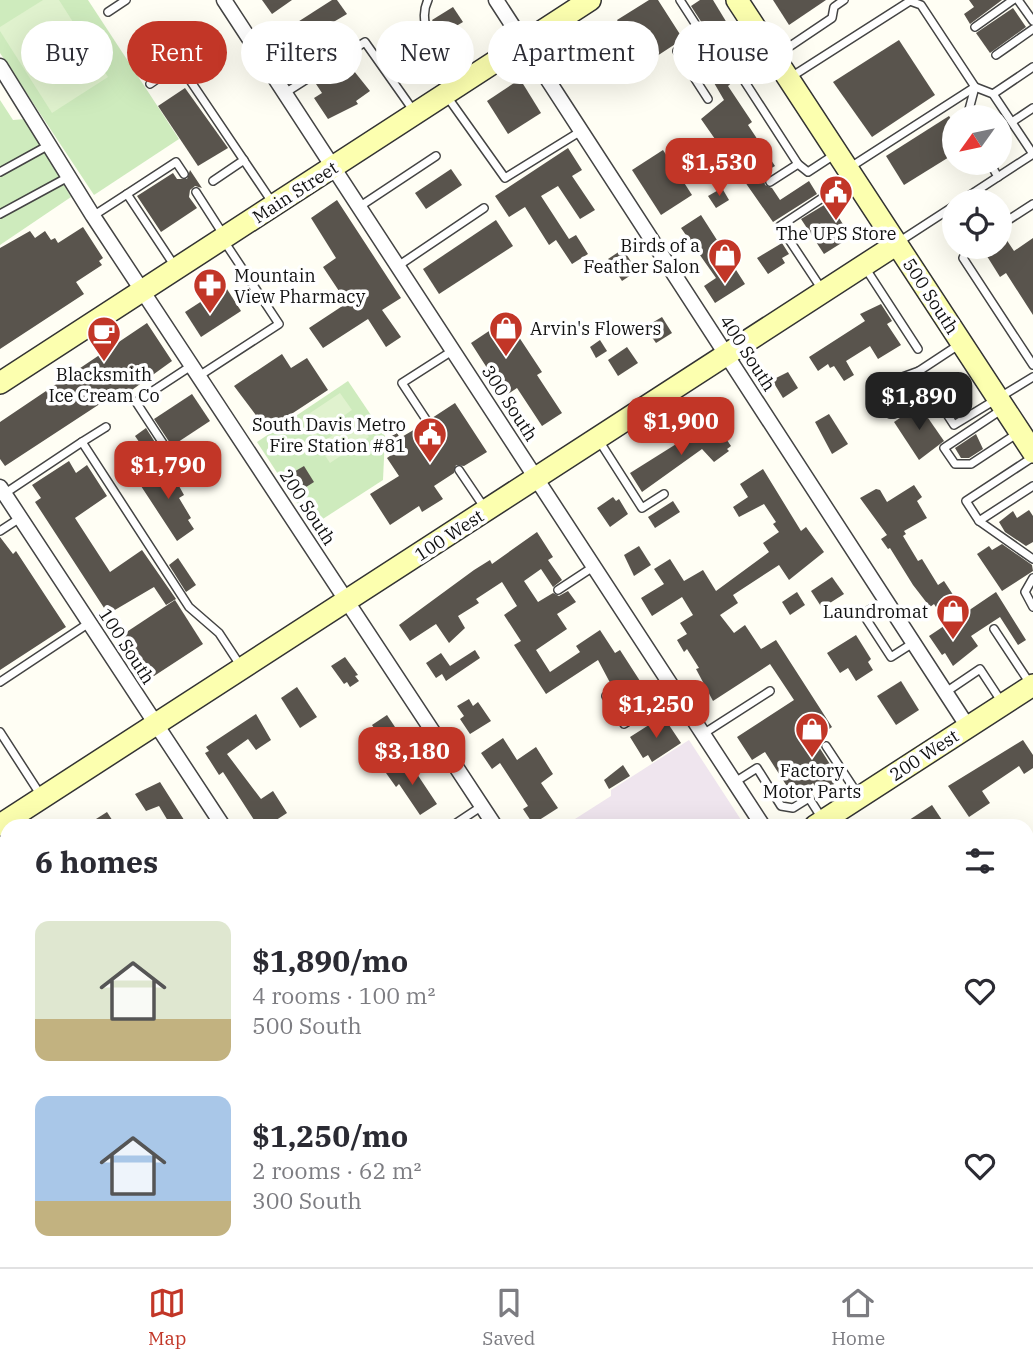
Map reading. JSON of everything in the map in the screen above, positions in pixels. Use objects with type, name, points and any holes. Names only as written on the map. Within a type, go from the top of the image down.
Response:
[{"type":"street","name":"300 South","points":[[224,0],[759,819]]},
{"type":"street","name":"400 South","points":[[496,0],[510,21]]},
{"type":"street","name":"Main Street","points":[[558,21],[590,0]]},
{"type":"street","name":"500 South","points":[[737,0],[751,21]]},
{"type":"street","name":"200 South","points":[[0,66],[93,216],[490,819]]},
{"type":"street","name":"Main Street","points":[[0,383],[488,66]]},
{"type":"street","name":"400 South","points":[[551,84],[968,727]]},
{"type":"street","name":"500 South","points":[[793,84],[1033,454]]},
{"type":"street","name":"100 West","points":[[4,819],[43,798],[897,244]]},
{"type":"street","name":"100 South","points":[[2,490],[218,819]]},
{"type":"street","name":"200 West","points":[[825,819],[1032,688]]},
{"type":"lane","points":[[108,12],[126,0]]},
{"type":"lane","points":[[428,0],[422,15],[424,26],[453,89],[505,177],[582,131]]},
{"type":"lane","points":[[680,0],[694,21]]},
{"type":"lane","points":[[793,41],[832,18],[834,6],[844,0]]},
{"type":"lane","points":[[975,27],[1013,0]]},
{"type":"lane","points":[[1018,0],[1033,21]]},
{"type":"lane","points":[[793,75],[910,1],[921,5],[975,86],[993,94],[1000,105]]},
{"type":"lane","points":[[996,55],[1033,29]]},
{"type":"lane","points":[[285,93],[365,42],[416,114]]},
{"type":"lane","points":[[993,94],[1033,67]]},
{"type":"lane","points":[[193,84],[274,205]]},
{"type":"lane","points":[[698,84],[708,99]]},
{"type":"lane","points":[[746,84],[798,164],[808,172],[846,166]]},
{"type":"lane","points":[[970,105],[975,86]]},
{"type":"lane","points":[[823,292],[780,226],[846,166],[975,86]]},
{"type":"lane","points":[[980,189],[1033,154],[1012,122],[1033,108]]},
{"type":"lane","points":[[0,172],[49,145]]},
{"type":"lane","points":[[359,207],[436,156]]},
{"type":"lane","points":[[213,181],[244,160]]},
{"type":"lane","points":[[93,216],[176,162],[184,174]]},
{"type":"lane","points":[[770,182],[798,164]]},
{"type":"lane","points":[[0,214],[70,176]]},
{"type":"lane","points":[[169,451],[136,402],[279,324],[196,192]]},
{"type":"lane","points":[[127,194],[176,269]]},
{"type":"lane","points":[[1012,218],[1033,204]]},
{"type":"lane","points":[[398,266],[484,208]]},
{"type":"lane","points":[[897,244],[942,214]]},
{"type":"lane","points":[[964,259],[1033,365]]},
{"type":"lane","points":[[864,265],[918,349]]},
{"type":"lane","points":[[932,390],[894,414],[890,414],[881,404],[877,394],[919,371],[961,342]]},
{"type":"lane","points":[[427,421],[402,383],[453,351]]},
{"type":"lane","points":[[919,371],[954,425],[1002,404]]},
{"type":"lane","points":[[1020,431],[971,464],[955,464],[944,448],[1033,377]]},
{"type":"lane","points":[[2,490],[106,427]]},
{"type":"lane","points":[[598,438],[642,508],[664,494]]},
{"type":"lane","points":[[82,442],[189,607],[219,633],[242,668]]},
{"type":"lane","points":[[1033,454],[965,501],[979,521],[1033,559]]},
{"type":"lane","points":[[459,470],[486,510]]},
{"type":"lane","points":[[979,521],[1033,486]]},
{"type":"lane","points":[[0,531],[20,518]]},
{"type":"lane","points":[[558,590],[594,566]]},
{"type":"lane","points":[[1033,578],[1025,592],[1033,607]]},
{"type":"lane","points":[[886,599],[863,614],[891,657],[914,642]]},
{"type":"lane","points":[[0,682],[89,623]]},
{"type":"lane","points":[[994,629],[1032,688]]},
{"type":"lane","points":[[946,692],[981,669],[1003,704]]},
{"type":"lane","points":[[703,734],[770,691]]},
{"type":"lane","points":[[606,696],[624,724],[676,692]]},
{"type":"lane","points":[[0,732],[43,798]]},
{"type":"lane","points":[[826,746],[860,797]]},
{"type":"lane","points":[[735,782],[757,768],[781,806],[793,808],[809,798],[817,819]]},
{"type":"lane","points":[[462,819],[482,806]]},
{"type":"shaded area","points":[[689,740],[740,819],[575,819],[611,796],[611,790]]},
{"type":"green space","points":[[0,0],[88,0],[102,21],[21,21],[21,84],[113,84],[113,38],[127,60],[127,84],[143,84],[179,139],[94,195],[0,53]]},
{"type":"green space","points":[[43,0],[59,0],[72,21],[21,21],[21,64],[0,27]]},
{"type":"green space","points":[[34,84],[97,84],[52,113]]},
{"type":"green space","points":[[0,100],[13,120],[25,119],[71,197],[0,245]]},
{"type":"green space","points":[[348,381],[385,436],[383,480],[312,526],[257,442]]},
{"type":"green space","points":[[340,393],[352,410],[313,437],[301,419]]},
{"type":"green space","points":[[357,419],[369,437],[330,463],[318,445]]},
{"type":"building","points":[[262,0],[292,0],[272,14]]},
{"type":"building","points":[[332,0],[337,0],[347,14],[335,21],[299,21]]},
{"type":"building","points":[[649,0],[658,0],[673,23],[673,46],[659,55],[659,21],[617,20]]},
{"type":"building","points":[[700,0],[713,0],[726,21],[701,21],[691,6]]},
{"type":"building","points":[[773,0],[826,0],[793,22],[786,21]]},
{"type":"building","points":[[969,0],[1002,0],[970,24],[964,14],[974,7]]},
{"type":"building","points":[[453,7],[462,21],[433,21]]},
{"type":"building","points":[[1013,8],[1026,27],[990,53],[976,33]]},
{"type":"building","points":[[899,40],[935,95],[872,137],[833,82]]},
{"type":"building","points":[[362,81],[370,91],[356,101],[358,104],[328,119],[314,98],[322,93],[316,84],[362,84]]},
{"type":"building","points":[[512,84],[523,84],[541,113],[508,134],[487,101]]},
{"type":"building","points":[[715,84],[730,84],[728,86],[752,122],[748,125],[775,166],[763,173],[765,185],[772,188],[780,200],[809,181],[817,194],[773,222],[701,119],[724,100]]},
{"type":"building","points":[[185,88],[228,148],[198,166],[158,106]]},
{"type":"building","points":[[942,120],[942,161],[904,185],[886,156]]},
{"type":"building","points":[[568,148],[582,170],[572,176],[595,210],[580,219],[558,186],[541,196],[569,239],[576,235],[588,254],[572,264],[556,240],[549,245],[525,207],[509,217],[495,196]]},
{"type":"building","points":[[663,150],[692,195],[661,215],[632,170]]},
{"type":"building","points":[[451,169],[462,185],[426,209],[415,193]]},
{"type":"building","points":[[190,170],[202,188],[195,186],[190,190],[189,197],[197,208],[161,232],[137,196],[173,173],[177,179],[187,179]]},
{"type":"building","points":[[722,188],[729,200],[716,208],[708,196]]},
{"type":"building","points":[[337,200],[401,298],[382,310],[401,337],[386,347],[368,319],[323,348],[309,328],[347,303],[323,267],[336,258],[311,218]]},
{"type":"building","points":[[829,202],[851,237],[824,254],[801,219]]},
{"type":"building","points":[[701,215],[745,284],[715,303],[704,286],[716,278],[681,228]]},
{"type":"building","points":[[496,220],[513,246],[439,294],[423,269]]},
{"type":"building","points":[[83,227],[103,258],[99,261],[102,265],[76,282],[84,294],[0,349],[0,248],[30,231],[35,238],[45,231],[51,240],[55,238],[58,243]]},
{"type":"building","points":[[1033,238],[1033,315],[1006,273],[1000,277],[989,259],[1012,259],[1012,248],[1014,251]]},
{"type":"building","points":[[782,243],[789,254],[782,258],[785,263],[768,274],[757,258]]},
{"type":"building","points":[[623,249],[637,271],[622,281],[608,259]]},
{"type":"building","points":[[225,286],[241,311],[201,337],[185,312]]},
{"type":"building","points":[[881,304],[892,321],[887,324],[901,345],[878,359],[870,346],[846,361],[854,375],[844,381],[834,366],[830,368],[828,364],[818,371],[809,357],[865,321],[860,314]]},
{"type":"building","points":[[662,317],[672,333],[656,343],[645,327]]},
{"type":"building","name":"Arvin's Flowers","points":[[507,319],[542,372],[537,375],[562,413],[542,426],[517,388],[505,396],[471,343]]},
{"type":"building","points":[[147,323],[172,361],[118,400],[115,394],[5,466],[0,459],[0,422]]},
{"type":"building","points":[[600,340],[607,351],[596,358],[590,347]]},
{"type":"building","points":[[627,347],[638,363],[618,376],[608,360]]},
{"type":"building","points":[[282,354],[291,368],[307,358],[328,390],[267,430],[234,386]]},
{"type":"building","points":[[788,372],[798,388],[783,398],[772,380]]},
{"type":"building","points":[[906,382],[913,395],[893,407],[885,395]]},
{"type":"building","points":[[192,394],[210,421],[172,446],[154,419]]},
{"type":"building","name":"South Davis Metro Fire Station #81","points":[[455,403],[487,452],[464,466],[456,465],[454,473],[434,486],[443,499],[422,512],[419,506],[390,525],[370,494],[399,476],[387,458],[397,451],[388,438],[397,433],[400,438],[422,425],[430,426],[432,418]]},
{"type":"building","points":[[919,405],[944,441],[919,460],[894,422]]},
{"type":"building","points":[[829,414],[848,444],[832,454],[815,422]]},
{"type":"building","points":[[716,424],[731,446],[727,449],[729,451],[714,462],[702,449],[642,492],[630,473],[681,441],[684,446]]},
{"type":"building","points":[[146,428],[163,455],[153,462],[135,436]]},
{"type":"building","points":[[976,434],[983,449],[969,458],[961,458],[955,448]]},
{"type":"building","points":[[69,461],[76,473],[87,465],[107,496],[75,518],[110,572],[142,550],[176,599],[166,605],[154,587],[108,614],[35,502],[41,498],[32,485]]},
{"type":"building","points":[[165,466],[181,484],[179,486],[184,495],[179,498],[194,529],[177,541],[139,483]]},
{"type":"building","points":[[304,466],[314,482],[303,489],[292,473]]},
{"type":"building","points":[[763,469],[801,531],[806,527],[824,552],[789,580],[779,565],[733,595],[738,603],[720,615],[734,633],[745,625],[761,649],[776,640],[832,727],[814,739],[840,780],[820,794],[813,783],[796,799],[789,797],[790,791],[765,752],[752,760],[737,737],[794,700],[770,664],[713,701],[696,669],[699,668],[687,649],[684,652],[677,640],[687,634],[680,623],[693,615],[682,597],[652,616],[641,598],[664,584],[654,569],[670,559],[684,581],[703,570],[716,591],[769,552],[763,543],[779,532],[764,504],[739,517],[733,507],[748,497],[740,484]]},
{"type":"building","points":[[914,485],[922,497],[917,501],[927,518],[904,531],[906,534],[903,536],[918,561],[922,559],[938,585],[944,581],[965,613],[996,592],[1026,640],[1018,645],[1000,617],[971,636],[978,646],[953,666],[945,653],[942,655],[929,636],[947,624],[934,604],[930,607],[881,539],[887,535],[860,498],[876,489],[880,490],[887,502]]},
{"type":"building","points":[[613,497],[616,501],[619,499],[628,514],[610,527],[597,508]]},
{"type":"building","points":[[673,501],[680,512],[655,528],[648,517]]},
{"type":"building","points":[[1029,510],[1033,516],[1033,542],[1026,546],[1005,532],[999,522],[1013,511],[1017,518]]},
{"type":"building","points":[[537,532],[553,557],[548,560],[562,580],[553,587],[541,569],[524,581],[538,602],[553,593],[559,596],[568,591],[576,602],[557,614],[567,629],[536,650],[550,672],[580,652],[576,646],[600,630],[615,653],[620,650],[651,698],[631,711],[619,692],[616,694],[598,660],[546,694],[514,645],[521,641],[504,615],[517,606],[502,582],[476,599],[479,603],[458,616],[465,628],[449,643],[436,624],[410,641],[399,625],[474,570],[490,560],[492,564]]},
{"type":"building","points":[[0,537],[13,554],[16,551],[66,627],[0,670]]},
{"type":"building","points":[[1002,544],[1032,565],[1033,571],[1002,591],[977,554],[989,546],[992,550]]},
{"type":"building","points":[[639,546],[651,565],[634,576],[624,555]]},
{"type":"building","points":[[178,558],[196,585],[186,592],[169,565]]},
{"type":"building","points":[[832,577],[844,594],[822,608],[811,591]]},
{"type":"building","points":[[797,592],[805,605],[790,615],[782,602]]},
{"type":"building","points":[[175,600],[203,644],[151,678],[122,635]]},
{"type":"building","points":[[856,635],[871,659],[868,662],[873,670],[856,681],[848,668],[840,673],[827,653]]},
{"type":"building","points":[[475,650],[480,658],[446,681],[442,674],[436,678],[426,663],[441,653],[450,666]]},
{"type":"building","points":[[345,657],[358,675],[355,676],[359,681],[350,687],[347,682],[344,684],[331,666]]},
{"type":"building","points":[[901,681],[919,710],[896,725],[877,696]]},
{"type":"building","points":[[297,687],[317,717],[300,728],[281,698]]},
{"type":"building","points":[[469,699],[473,706],[478,702],[491,721],[470,734],[460,719],[464,716],[457,706]]},
{"type":"building","points":[[256,714],[271,740],[256,750],[248,739],[227,754],[261,799],[273,791],[287,813],[278,819],[253,819],[223,772],[219,775],[205,753],[209,751],[206,747]]},
{"type":"building","points":[[387,715],[399,733],[384,743],[372,725]]},
{"type":"building","points":[[663,716],[681,743],[652,762],[648,755],[643,758],[630,737]]},
{"type":"building","points":[[503,738],[517,760],[536,747],[553,774],[541,783],[558,808],[541,819],[530,819],[523,809],[528,806],[500,763],[492,769],[481,753]]},
{"type":"building","points":[[1023,740],[1033,755],[1033,768],[1024,774],[1019,766],[982,791],[990,803],[969,817],[948,786]]},
{"type":"building","points":[[407,759],[437,804],[420,815],[399,784],[396,787],[386,773]]},
{"type":"building","points":[[623,765],[630,776],[609,789],[604,780]]},
{"type":"building","points":[[160,782],[183,819],[167,819],[159,806],[146,811],[135,794]]},
{"type":"building","points":[[932,805],[941,819],[911,819]]},
{"type":"building","points":[[107,812],[112,819],[96,819]]},
{"type":"place","name":"The UPS Store","points":[[836,222]]},
{"type":"place","name":"Birds of a Feather Salon","points":[[725,285]]},
{"type":"place","name":"Mountain View Pharmacy","points":[[210,315]]},
{"type":"place","name":"Arvin's Flowers","points":[[506,358]]},
{"type":"place","name":"Blacksmith Ice Cream Co","points":[[104,363]]},
{"type":"place","name":"South Davis Metro Fire Station #81","points":[[430,464]]},
{"type":"place","name":"Laundromat","points":[[953,641]]},
{"type":"place","name":"Factory Motor Parts","points":[[812,759]]}]
